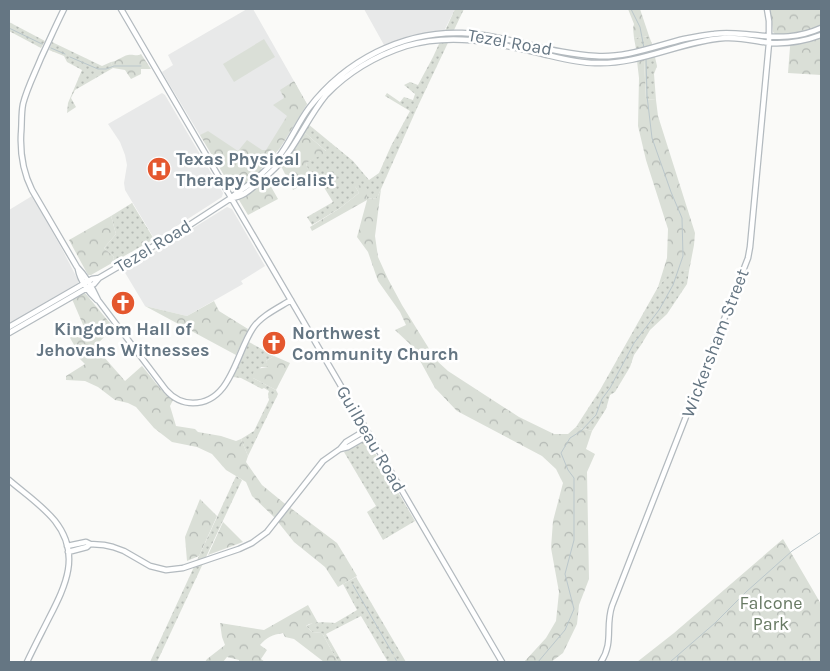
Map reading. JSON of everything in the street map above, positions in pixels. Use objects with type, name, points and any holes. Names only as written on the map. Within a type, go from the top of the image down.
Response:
[{"type":"main road","points":[[64,9],[26,92],[22,113],[21,149],[23,165],[28,182],[77,267],[83,272],[87,285],[166,390],[178,399],[193,403],[208,400],[221,391],[228,381],[254,326],[290,300]]},
{"type":"main road","name":"Guilbeau Road","points":[[121,9],[502,662]]},
{"type":"main road","name":"Wickersham Street","points":[[601,662],[608,648],[609,616],[612,606],[748,258],[769,43],[767,9]]},
{"type":"main road","name":"Tezel Road","points":[[9,333],[87,285],[92,279],[99,278],[188,226],[231,198],[263,173],[277,158],[288,144],[308,109],[336,79],[368,56],[406,40],[430,35],[462,33],[595,56],[622,55],[693,37],[725,32],[782,38],[799,36],[821,28]]},
{"type":"main road","name":"Tezel Road","points":[[231,198],[239,197],[278,166],[316,108],[331,90],[354,71],[375,58],[407,46],[439,40],[477,40],[571,61],[596,64],[623,61],[710,40],[736,38],[781,44],[798,42],[821,35]]},
{"type":"main road","name":"Tezel Road","points":[[9,327],[87,285]]},
{"type":"main road","points":[[67,549],[87,547],[90,544],[104,545],[124,552],[150,566],[166,570],[183,568],[240,549],[267,532],[319,465],[329,456],[340,449],[348,447],[368,433]]},
{"type":"main road","points":[[9,480],[54,520],[62,532],[67,549],[68,573],[64,586],[27,662]]},
{"type":"shaded area","points":[[247,9],[253,9],[307,104],[273,157],[235,189],[231,187],[162,72],[173,65],[168,55]]},
{"type":"shaded area","points":[[364,9],[455,9],[444,31],[410,36],[384,45]]},
{"type":"shaded area","points":[[162,93],[165,95],[223,193],[222,197],[155,240],[125,190],[124,183],[127,165],[125,155],[120,142],[108,124]]},
{"type":"shaded area","points":[[32,196],[62,249],[78,283],[9,324],[9,210]]},
{"type":"shaded area","points":[[227,207],[232,209],[265,266],[241,281],[243,284],[187,316],[145,306],[124,271]]},
{"type":"green space","points":[[455,9],[464,9],[377,198],[367,199],[355,186],[359,193],[340,208],[312,225],[307,217],[333,202],[317,176],[311,180],[306,163],[326,151],[304,132],[308,124],[353,161],[369,180],[379,173],[410,111],[385,96],[387,93],[400,102],[404,97],[413,100],[415,94],[404,85],[410,82],[418,85]]},
{"type":"green space","points":[[628,9],[640,9],[649,36],[634,38],[634,24]]},
{"type":"green space","points":[[770,9],[821,9],[821,75],[788,73],[790,47],[787,35],[775,34],[773,32]]},
{"type":"green space","points":[[9,22],[45,41],[41,48],[9,31]]},
{"type":"green space","points":[[649,36],[657,66],[654,74],[656,100],[646,99],[644,59],[636,49],[634,38]]},
{"type":"green space","points":[[264,39],[275,57],[234,82],[223,64]]},
{"type":"green space","points":[[52,42],[102,66],[111,62],[113,68],[75,90],[71,98],[76,107],[67,113],[68,103],[82,70],[67,62],[64,56],[49,50]]},
{"type":"green space","points":[[141,54],[151,69],[141,69],[141,74],[131,79],[125,70],[113,68],[111,62],[126,56]]},
{"type":"green space","points":[[644,59],[646,99],[656,100],[658,116],[695,233],[689,271],[674,269],[658,287],[667,258],[668,229],[646,160],[638,126],[639,78],[637,61]]},
{"type":"green space","points":[[294,81],[307,104],[280,148],[261,169],[278,199],[248,215],[200,135],[208,131],[238,151],[247,140],[262,150],[266,150],[287,116],[273,105],[284,98],[280,90]]},
{"type":"green space","points":[[304,132],[327,152],[306,163],[311,180],[293,190],[281,166]]},
{"type":"green space","points":[[363,185],[367,188],[367,199],[377,198],[381,189],[375,236],[378,257],[402,305],[436,360],[448,371],[519,417],[554,434],[568,434],[576,427],[592,431],[586,449],[595,454],[587,472],[589,579],[579,605],[577,624],[563,653],[551,662],[524,662],[546,638],[556,621],[559,592],[551,548],[553,521],[563,483],[556,469],[542,456],[457,411],[435,388],[412,346],[395,330],[406,325],[400,312],[378,281],[368,252],[357,237],[367,200],[312,231],[310,227],[359,193],[355,186]]},
{"type":"green space","points":[[132,203],[154,239],[112,263],[114,257],[104,248],[116,234],[111,216]]},
{"type":"green space","points":[[111,216],[116,234],[104,248],[114,257],[112,263],[88,275],[69,240]]},
{"type":"green space","points":[[674,268],[689,271],[687,284],[667,314],[650,330],[634,355],[630,367],[615,392],[610,395],[606,409],[592,431],[576,427],[600,390],[658,287]]},
{"type":"green space","points":[[85,293],[114,328],[98,343],[104,357],[125,381],[142,366],[173,400],[170,406],[176,426],[195,429],[198,432],[236,441],[241,439],[248,456],[246,462],[262,485],[337,543],[357,576],[338,587],[325,567],[294,542],[274,517],[252,496],[246,482],[226,470],[212,454],[197,447],[172,442],[154,428],[136,407],[115,400],[98,387],[85,381],[66,380],[66,376],[85,364],[78,357],[78,352],[69,336],[84,327],[72,299]]},
{"type":"green space","points":[[214,301],[219,311],[248,329],[236,355],[145,306],[187,316]]},
{"type":"green space","points":[[249,342],[274,356],[266,361],[269,367],[261,367],[253,378],[276,390],[278,394],[248,456],[241,439],[254,431],[269,400],[269,391],[241,378],[233,377]]},
{"type":"green space","points":[[274,356],[290,363],[276,390],[253,378],[253,373],[256,369],[268,367],[266,361]]},
{"type":"green space","points":[[365,440],[368,441],[415,521],[383,540],[367,512],[376,506],[344,452]]},
{"type":"green space","points":[[236,476],[242,480],[157,662],[150,662]]},
{"type":"green space","points":[[200,499],[217,516],[199,556],[187,561],[185,537]]},
{"type":"green space","points":[[223,522],[243,542],[208,555]]},
{"type":"green space","name":"Falcone Park","points":[[783,539],[821,604],[821,662],[637,662],[674,633]]},
{"type":"green space","points":[[356,577],[406,662],[388,662],[361,616],[326,634],[342,662],[338,662],[322,633],[312,632],[306,626],[324,622],[335,623],[357,610],[343,584]]},
{"type":"green space","points":[[308,605],[318,623],[306,626],[312,632],[322,633],[338,662],[324,662],[294,639],[285,637],[283,633],[270,637],[260,645],[267,650],[261,659],[265,662],[239,662],[239,660],[227,657],[223,662],[205,662],[225,645],[220,623],[264,630]]},
{"type":"waterway","points":[[631,9],[640,27],[644,48]]},
{"type":"waterway","points":[[9,28],[42,44]]},
{"type":"waterway","points":[[51,48],[65,54]]},
{"type":"waterway","points":[[70,57],[98,69],[114,66],[141,66]]},
{"type":"waterway","points":[[538,662],[565,630],[574,609],[565,574],[574,540],[574,478],[568,470],[561,453],[570,438],[581,431],[596,415],[602,399],[634,343],[659,310],[673,285],[683,256],[682,218],[652,138],[647,96],[646,58]]},
{"type":"waterway","points":[[670,662],[792,551],[821,532]]},
{"type":"waterway","points":[[353,585],[393,654]]},
{"type":"waterway","points":[[677,662],[678,656]]},
{"type":"waterway","points":[[395,658],[397,662]]},
{"type":"place","name":"Texas Physical Therapy Specialist","points":[[159,169]]},
{"type":"place","name":"Kingdom Hall of Jehovahs Witnesses","points":[[123,303]]},
{"type":"place","name":"Northwest Community Church","points":[[274,343]]}]
